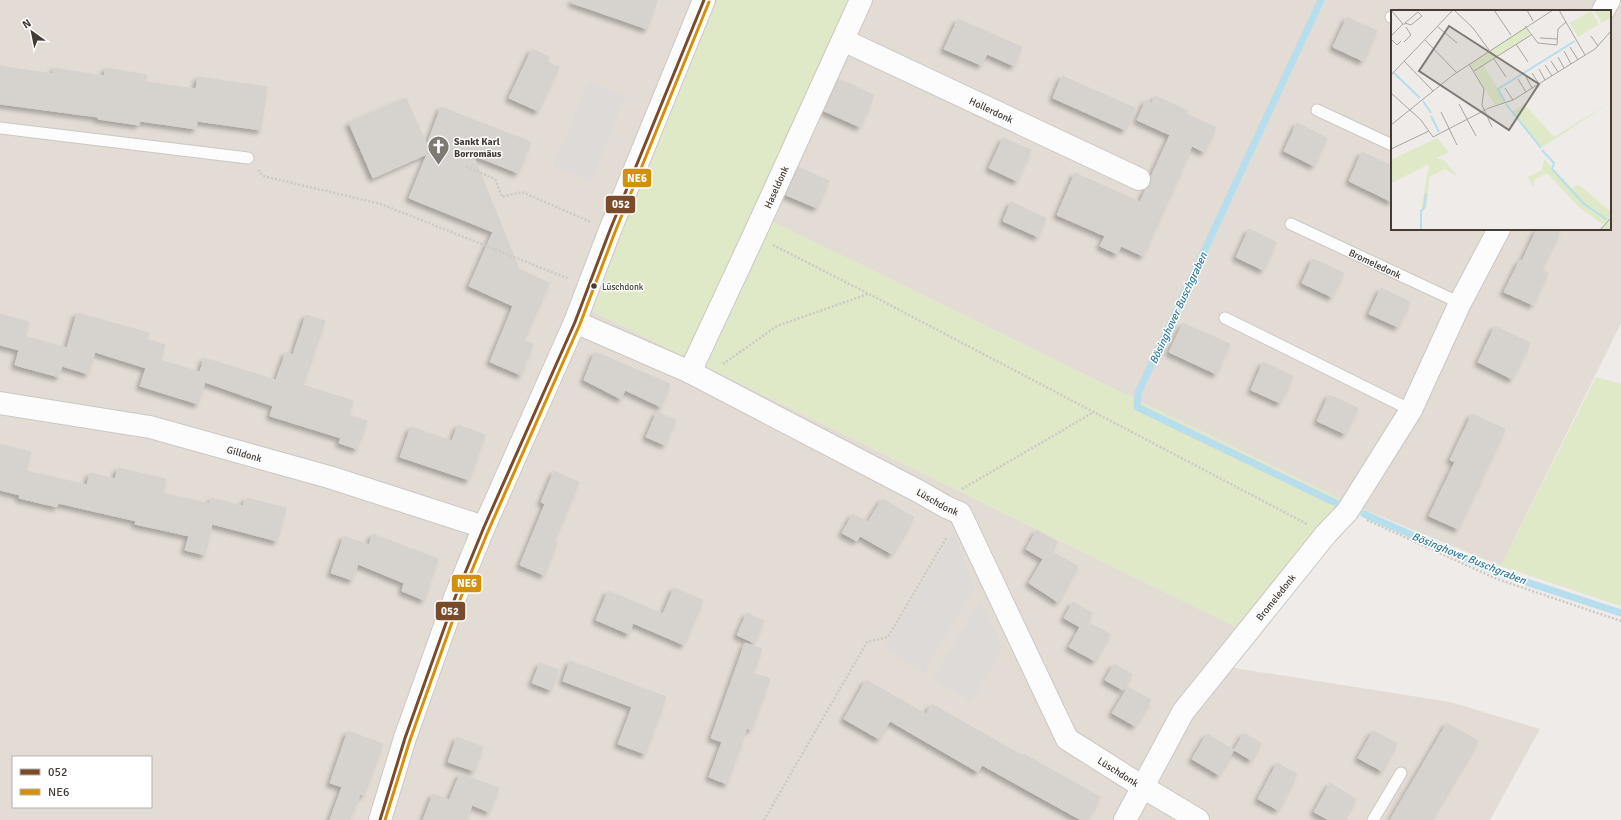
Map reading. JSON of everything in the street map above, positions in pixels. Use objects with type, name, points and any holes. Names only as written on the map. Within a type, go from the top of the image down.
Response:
[{"type":"street","points":[[380,820],[405,738],[453,602],[484,527],[575,322],[610,230],[704,0]]},
{"type":"street","name":"Haseldonk","points":[[695,376],[754,235],[861,0]]},
{"type":"street","points":[[1604,10],[1609,0]]},
{"type":"street","name":"Hollerdonk","points":[[843,40],[1139,179]]},
{"type":"street","name":"Bromeledonk","points":[[1125,820],[1183,712],[1326,534],[1348,512],[1411,410],[1460,303],[1498,230]]},
{"type":"street","name":"Lüschdonk","points":[[575,322],[695,376],[920,492],[946,508],[960,513],[1068,739],[1198,820]]},
{"type":"street","name":"Gilldonk","points":[[0,403],[150,427],[329,477],[484,527]]},
{"type":"lane","points":[[1317,110],[1391,145]]},
{"type":"lane","points":[[0,128],[248,158]]},
{"type":"lane","name":"Bromeledonk","points":[[1291,224],[1460,303]]},
{"type":"lane","points":[[1224,318],[1411,410]]},
{"type":"lane","points":[[1373,820],[1401,773]]},
{"type":"path","points":[[248,158],[263,176],[381,204],[588,286]]},
{"type":"path","points":[[466,166],[495,179],[502,197],[522,192],[610,230]]},
{"type":"path","points":[[754,235],[1326,534]]},
{"type":"path","points":[[695,376],[777,326],[869,294]]},
{"type":"path","points":[[981,478],[1094,412]]},
{"type":"path","points":[[1348,512],[1497,579],[1621,621]]},
{"type":"path","points":[[764,820],[867,642],[888,637],[960,513]]},
{"type":"shaded area","points":[[0,0],[717,0],[586,308],[1236,627],[1209,664],[1450,702],[1540,729],[1490,820],[0,820]]},
{"type":"shaded area","points":[[852,0],[1621,0],[1621,323],[1501,566],[1348,503],[757,214]]},
{"type":"shaded area","points":[[589,81],[626,96],[591,181],[553,166]]},
{"type":"shaded area","points":[[953,533],[975,586],[924,673],[884,648]]},
{"type":"shaded area","points":[[981,599],[1003,648],[971,702],[933,678]]},
{"type":"green space","points":[[717,0],[852,0],[757,214],[1348,503],[1236,627],[586,308]]},
{"type":"green space","points":[[1596,377],[1621,384],[1621,606],[1501,566]]},
{"type":"building","points":[[572,0],[657,0],[647,29],[572,3]]},
{"type":"building","points":[[1347,17],[1377,31],[1363,61],[1333,47]]},
{"type":"building","points":[[958,19],[1022,47],[1014,66],[987,54],[981,65],[944,49]]},
{"type":"building","points":[[532,49],[549,57],[547,62],[559,67],[538,111],[509,98]]},
{"type":"building","points":[[0,66],[53,74],[54,68],[104,76],[106,68],[147,75],[146,82],[196,89],[198,77],[267,87],[261,130],[197,121],[196,129],[140,121],[139,125],[98,119],[98,117],[0,104]]},
{"type":"building","points":[[1062,76],[1135,108],[1125,130],[1053,98]]},
{"type":"building","points":[[839,79],[874,95],[860,127],[824,111]]},
{"type":"building","points":[[1155,96],[1188,111],[1186,114],[1216,127],[1204,152],[1192,146],[1143,256],[1121,246],[1117,254],[1100,246],[1105,236],[1057,215],[1075,173],[1140,202],[1150,184],[1151,177],[1170,135],[1137,120],[1146,100],[1152,103]]},
{"type":"building","name":"Sankt Karl Borromäus","points":[[406,98],[427,145],[441,107],[531,142],[518,173],[473,155],[519,269],[549,283],[524,340],[533,344],[521,375],[490,362],[513,306],[469,286],[493,232],[409,198],[427,154],[373,178],[349,123]]},
{"type":"building","points":[[1297,123],[1327,138],[1314,166],[1284,151]]},
{"type":"building","points":[[1003,138],[1031,150],[1017,181],[989,168]]},
{"type":"building","points":[[1362,152],[1391,166],[1391,202],[1349,181]]},
{"type":"building","points":[[799,167],[829,181],[817,208],[786,195]]},
{"type":"building","points":[[1011,202],[1046,218],[1038,237],[1003,221]]},
{"type":"building","points":[[1249,229],[1276,242],[1263,270],[1236,257]]},
{"type":"building","points":[[1537,230],[1561,230],[1541,270],[1548,273],[1533,305],[1504,292],[1520,260],[1522,261]]},
{"type":"building","points":[[1313,259],[1344,273],[1332,297],[1302,283]]},
{"type":"building","points":[[1381,288],[1410,302],[1398,327],[1369,314]]},
{"type":"building","points":[[77,313],[149,333],[147,339],[165,345],[160,360],[200,372],[204,358],[276,380],[286,352],[293,355],[306,315],[325,321],[303,385],[353,401],[349,415],[367,421],[357,449],[339,443],[341,438],[270,416],[273,406],[205,382],[198,404],[140,386],[146,368],[95,352],[88,374],[62,366],[59,377],[15,365],[19,350],[0,345],[0,314],[29,322],[25,336],[67,348]]},
{"type":"building","points":[[1183,323],[1230,344],[1216,374],[1169,352]]},
{"type":"building","points":[[1495,326],[1530,343],[1512,379],[1478,362]]},
{"type":"building","points":[[595,352],[670,384],[661,407],[625,390],[621,399],[584,380]]},
{"type":"building","points":[[1263,362],[1293,376],[1280,403],[1251,390]]},
{"type":"building","points":[[1329,395],[1358,408],[1345,434],[1317,421]]},
{"type":"building","points":[[657,412],[676,420],[665,445],[646,437]]},
{"type":"building","points":[[1472,414],[1505,429],[1458,529],[1429,516],[1455,462],[1450,460]]},
{"type":"building","points":[[458,425],[485,435],[469,480],[400,457],[411,427],[452,441]]},
{"type":"building","points":[[0,444],[31,452],[26,471],[87,485],[90,473],[115,479],[118,468],[166,479],[163,493],[210,504],[211,498],[243,506],[246,498],[286,508],[277,541],[212,524],[205,555],[185,550],[189,536],[135,524],[136,521],[58,503],[57,507],[19,498],[20,495],[0,490]]},
{"type":"building","points":[[554,471],[579,482],[554,541],[557,542],[544,575],[520,565],[545,504],[541,502]]},
{"type":"building","points":[[882,499],[914,517],[892,554],[860,536],[857,541],[842,533],[853,514],[868,522]]},
{"type":"building","points":[[1037,530],[1057,542],[1052,552],[1078,566],[1058,602],[1029,583],[1043,559],[1026,549]]},
{"type":"building","points":[[373,534],[438,559],[424,600],[402,591],[404,583],[358,564],[352,580],[331,573],[344,536],[369,545]]},
{"type":"building","points":[[674,588],[703,600],[684,645],[633,623],[629,634],[596,620],[608,591],[663,614]]},
{"type":"building","points":[[1073,602],[1092,613],[1087,622],[1110,634],[1095,661],[1069,647],[1080,627],[1064,618]]},
{"type":"building","points":[[747,613],[764,621],[754,643],[737,635]]},
{"type":"building","points":[[745,643],[762,649],[753,673],[770,679],[751,730],[747,728],[727,784],[709,777],[722,742],[711,738]]},
{"type":"building","points":[[570,661],[666,697],[645,754],[618,744],[632,707],[563,681]]},
{"type":"building","points":[[540,663],[559,670],[551,690],[532,683]]},
{"type":"building","points":[[1114,664],[1132,674],[1123,690],[1105,680]]},
{"type":"building","points":[[866,680],[926,714],[932,704],[1023,756],[1024,754],[1100,797],[1087,820],[1081,820],[982,765],[978,772],[890,721],[879,739],[844,719]]},
{"type":"building","points":[[1128,687],[1151,700],[1135,726],[1112,713]]},
{"type":"building","points":[[1447,723],[1478,741],[1431,820],[1390,820]]},
{"type":"building","points":[[348,731],[383,744],[364,795],[360,794],[350,820],[330,820],[342,787],[330,783]]},
{"type":"building","points":[[1373,731],[1397,743],[1382,771],[1358,758]]},
{"type":"building","points":[[1244,733],[1261,743],[1251,760],[1234,750]]},
{"type":"building","points":[[1207,734],[1234,750],[1219,775],[1192,759]]},
{"type":"building","points":[[457,737],[483,747],[474,771],[448,762]]},
{"type":"building","points":[[1277,763],[1297,774],[1278,810],[1258,799]]},
{"type":"building","points":[[460,774],[499,788],[489,812],[472,805],[467,820],[423,820],[433,794],[449,800]]},
{"type":"building","points":[[1330,783],[1356,799],[1343,820],[1329,820],[1314,812]]},
{"type":"waterway","name":"Bösinghover Buschgraben","points":[[1321,0],[1138,393],[1137,407],[1346,508]]},
{"type":"waterway","name":"Bösinghover Buschgraben","points":[[1364,514],[1499,573],[1621,613]]},
{"type":"transit line","name":"052","points":[[380,820],[405,738],[456,595],[484,527],[575,322],[610,230],[704,0]]},
{"type":"transit line","name":"NE6","points":[[385,820],[410,740],[461,597],[489,529],[580,324],[615,232],[709,2]]},
{"type":"place","name":"Sankt Karl Borromäus","points":[[438,166]]},
{"type":"place","name":"Lüschdonk","points":[[594,286]]}]
